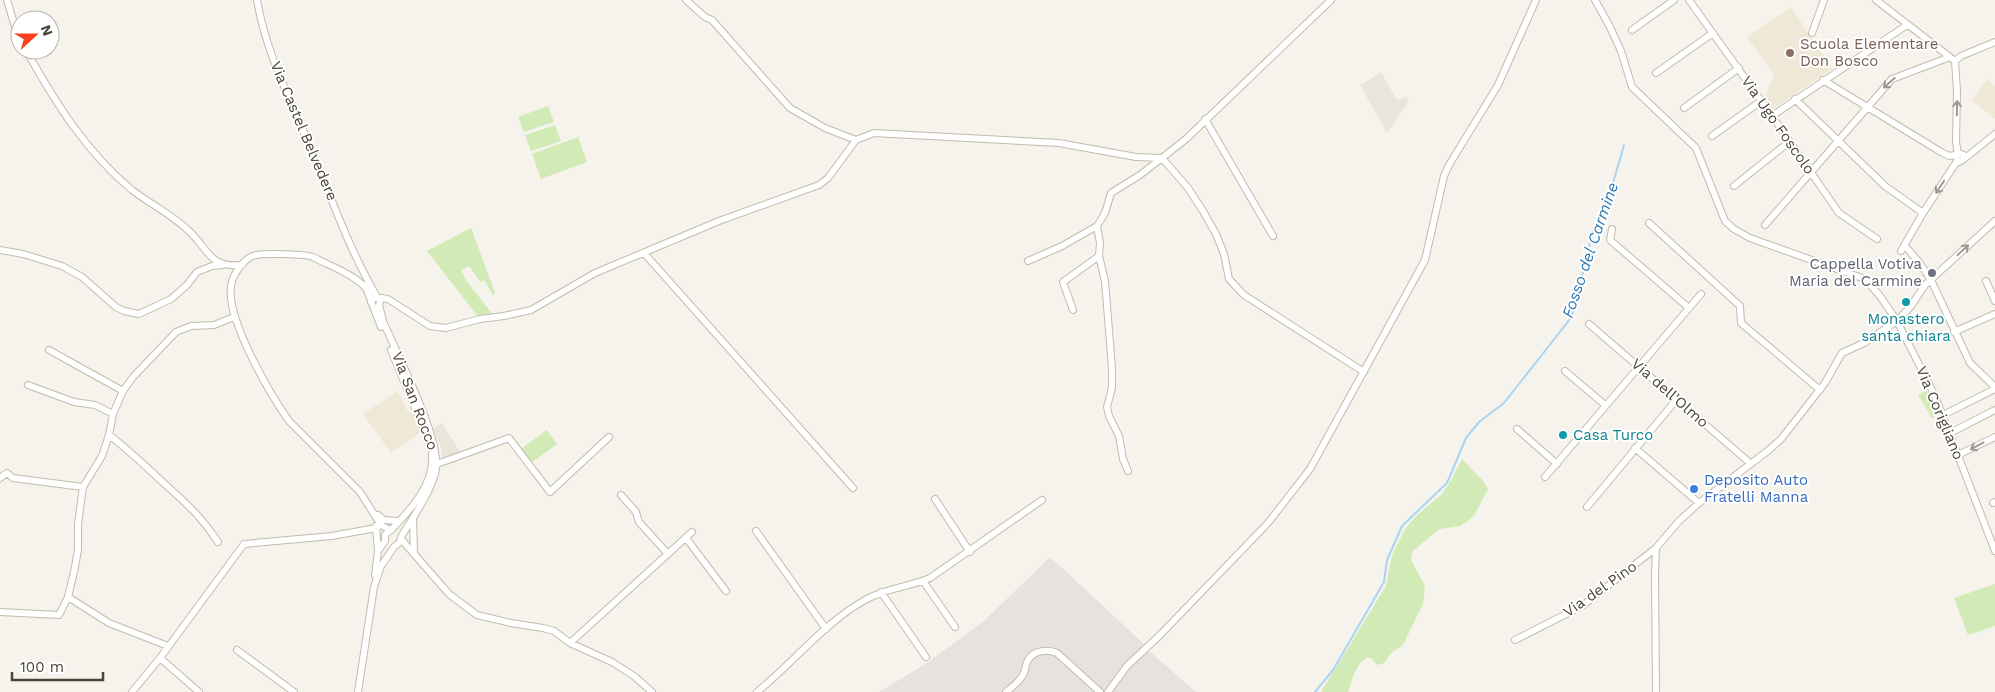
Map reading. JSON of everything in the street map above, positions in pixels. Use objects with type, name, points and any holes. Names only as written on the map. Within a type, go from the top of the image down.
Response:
[{"type":"street","name":"Via Castel Belvedere","points":[[257,0],[262,28],[356,260]]},
{"type":"street","points":[[686,0],[705,17],[712,20],[790,108],[825,128],[856,140]]},
{"type":"street","points":[[1028,261],[1062,246],[1097,226],[1105,213],[1111,193],[1140,175],[1176,148],[1331,0]]},
{"type":"street","points":[[1108,692],[1127,666],[1160,635],[1268,523],[1314,462],[1424,260],[1444,176],[1498,85],[1536,0]]},
{"type":"street","name":"Via Corigliano","points":[[1595,0],[1610,26],[1621,51],[1632,87],[1645,102],[1696,148],[1726,221],[1734,229],[1750,238],[1865,279],[1880,296],[1897,321],[1943,415],[1995,551]]},
{"type":"street","points":[[1632,30],[1674,0]]},
{"type":"street","name":"Via Ugo Foscolo","points":[[1689,0],[1739,68],[1839,213],[1878,239]]},
{"type":"street","points":[[1812,33],[1824,0]]},
{"type":"street","points":[[1876,0],[1952,59],[1957,91],[1956,142],[1959,158]]},
{"type":"street","points":[[1772,116],[1907,25]]},
{"type":"street","points":[[1656,73],[1712,33]]},
{"type":"street","points":[[1765,225],[1892,79],[1961,56],[1995,42]]},
{"type":"street","points":[[32,60],[65,116],[101,163],[132,190],[188,229],[213,260],[225,265]]},
{"type":"street","points":[[1684,108],[1739,68]]},
{"type":"street","points":[[1823,80],[1941,152],[1959,158]]},
{"type":"street","points":[[1796,99],[1886,186],[1923,213]]},
{"type":"street","points":[[1712,136],[1761,101]]},
{"type":"street","points":[[1205,119],[1273,236]]},
{"type":"street","points":[[376,304],[388,299],[430,326],[446,328],[480,319],[531,310],[595,273],[719,221],[819,185],[828,178],[856,140],[874,133],[887,132],[1024,140],[1059,143],[1136,157],[1162,158],[1188,188],[1216,234],[1224,254],[1229,279],[1244,295],[1364,372]]},
{"type":"street","points":[[1943,415],[1995,388],[1970,363],[1930,280],[1919,262],[1903,249],[1923,213],[1959,158],[1995,134]]},
{"type":"street","points":[[1734,186],[1789,142]]},
{"type":"street","name":"Via del Pino","points":[[1515,640],[1582,606],[1656,548],[1679,521],[1699,503],[1769,450],[1820,390],[1842,353],[1864,343],[1897,321],[1930,280],[1995,220]]},
{"type":"street","points":[[1648,223],[1740,306],[1741,323],[1820,390]]},
{"type":"street","points":[[1097,226],[1100,243],[1098,256],[1105,281],[1112,368],[1112,388],[1107,407],[1109,416],[1119,436],[1123,458],[1128,471]]},
{"type":"street","points":[[1612,229],[1610,240],[1688,308]]},
{"type":"street","points":[[0,250],[23,254],[62,266],[82,277],[116,307],[139,314],[171,299],[187,285],[197,272],[212,266],[242,265]]},
{"type":"street","points":[[644,253],[853,488]]},
{"type":"street","points":[[365,287],[349,275],[312,257],[301,255],[256,255],[242,265],[231,285],[234,317],[272,395],[289,421],[360,492],[389,546],[396,546],[414,554]]},
{"type":"street","points":[[1073,310],[1063,282],[1098,256]]},
{"type":"street","name":"Via San Rocco","points":[[356,260],[365,287],[376,304],[430,429],[435,448],[437,464],[433,482],[401,538]]},
{"type":"street","points":[[356,260],[376,304],[432,451],[432,465],[422,493],[391,530],[386,533],[385,540],[378,551]]},
{"type":"street","points":[[1986,281],[1995,301]]},
{"type":"street","points":[[1545,477],[1701,294]]},
{"type":"street","points":[[376,304],[396,304]]},
{"type":"street","points":[[1954,332],[1995,314]]},
{"type":"street","points":[[0,612],[59,615],[68,597],[78,550],[78,524],[84,487],[102,456],[123,391],[133,377],[176,332],[191,326],[214,325],[234,317]]},
{"type":"street","name":"Via dell'Olmo","points":[[1589,324],[1750,463]]},
{"type":"street","points":[[49,350],[123,391]]},
{"type":"street","points":[[1565,371],[1605,405]]},
{"type":"street","points":[[28,385],[74,402],[95,405],[114,414]]},
{"type":"street","points":[[1586,507],[1677,399]]},
{"type":"street","points":[[1950,433],[1995,410]]},
{"type":"street","points":[[1517,429],[1557,464]]},
{"type":"street","points":[[109,435],[138,457],[187,503],[205,521],[218,542]]},
{"type":"street","points":[[1958,455],[1995,436]]},
{"type":"street","points":[[437,464],[509,438],[550,492],[609,437]]},
{"type":"street","points":[[1636,448],[1699,503]]},
{"type":"street","points":[[0,478],[7,473],[13,478],[84,487]]},
{"type":"street","points":[[621,495],[636,512],[638,522],[668,554]]},
{"type":"street","points":[[935,499],[970,552]]},
{"type":"street","points":[[757,692],[826,629],[856,605],[881,592],[923,581],[944,570],[1042,500]]},
{"type":"street","points":[[369,506],[384,520],[399,520]]},
{"type":"street","points":[[413,517],[414,554]]},
{"type":"street","points":[[358,692],[374,586],[379,526]]},
{"type":"street","points":[[132,692],[160,658],[244,544],[332,536],[379,526],[398,532],[414,554],[449,594],[477,615],[554,631],[570,643],[612,662],[634,676],[652,692]]},
{"type":"street","points":[[756,531],[826,629]]},
{"type":"street","points":[[570,643],[692,532]]},
{"type":"street","points":[[374,586],[381,566],[401,538]]},
{"type":"street","points":[[686,538],[726,591]]},
{"type":"street","points":[[1656,548],[1656,692]]},
{"type":"street","points":[[923,581],[955,627]]},
{"type":"street","points":[[881,592],[926,657]]},
{"type":"street","points":[[68,597],[109,623],[168,646]]},
{"type":"street","points":[[237,650],[294,692]]},
{"type":"street","points":[[1006,692],[1021,678],[1026,671],[1028,661],[1033,655],[1042,651],[1057,653],[1100,692]]},
{"type":"street","points":[[160,658],[200,692]]},
{"type":"shaded area","name":"Scuola Elementare Don Bosco","points":[[1791,7],[1832,69],[1773,109],[1765,97],[1774,75],[1747,37]]},
{"type":"shaded area","points":[[1381,72],[1397,100],[1406,96],[1409,101],[1387,133],[1360,85]]},
{"type":"shaded area","points":[[1988,79],[1995,87],[1995,119],[1971,100]]},
{"type":"shaded area","points":[[398,391],[408,412],[412,411],[421,432],[391,453],[363,414]]},
{"type":"shaded area","points":[[442,423],[462,455],[442,460],[441,447],[433,429]]},
{"type":"shaded area","points":[[1050,557],[1142,642],[1148,650],[1196,692],[879,692],[927,663],[985,620]]},
{"type":"green space","points":[[548,106],[554,122],[524,132],[518,117]]},
{"type":"green space","points":[[555,125],[561,141],[531,151],[525,135]]},
{"type":"green space","points":[[578,137],[587,162],[541,179],[532,154]]},
{"type":"green space","points":[[471,228],[495,293],[493,295],[484,280],[480,282],[469,266],[461,270],[466,280],[493,315],[479,318],[427,251]]},
{"type":"green space","points":[[1927,391],[1938,415],[1932,418],[1918,395]]},
{"type":"green space","points":[[547,430],[557,444],[531,463],[521,449]]},
{"type":"green space","points":[[1462,459],[1488,489],[1475,514],[1469,520],[1460,526],[1439,529],[1412,552],[1411,560],[1425,586],[1423,604],[1403,645],[1392,652],[1384,663],[1377,665],[1371,658],[1367,657],[1363,660],[1355,673],[1348,692],[1321,692],[1386,586],[1392,555],[1405,529],[1415,517],[1442,494]]},
{"type":"green space","points":[[1995,584],[1995,626],[1968,635],[1954,598]]},
{"type":"waterway","name":"Fosso del Carmine","points":[[1315,692],[1333,670],[1384,582],[1387,560],[1402,526],[1447,483],[1466,438],[1479,422],[1504,403],[1570,319],[1594,228],[1611,190],[1624,145]]},
{"type":"place","name":"Scuola Elementare Don Bosco","points":[[1790,53]]},
{"type":"place","name":"Cappella Votiva Maria del Carmine","points":[[1932,273]]},
{"type":"place","name":"Monastero santa chiara","points":[[1906,302]]},
{"type":"place","name":"Casa Turco","points":[[1563,435]]},
{"type":"place","name":"Deposito Auto Fratelli Manna","points":[[1694,489]]}]
